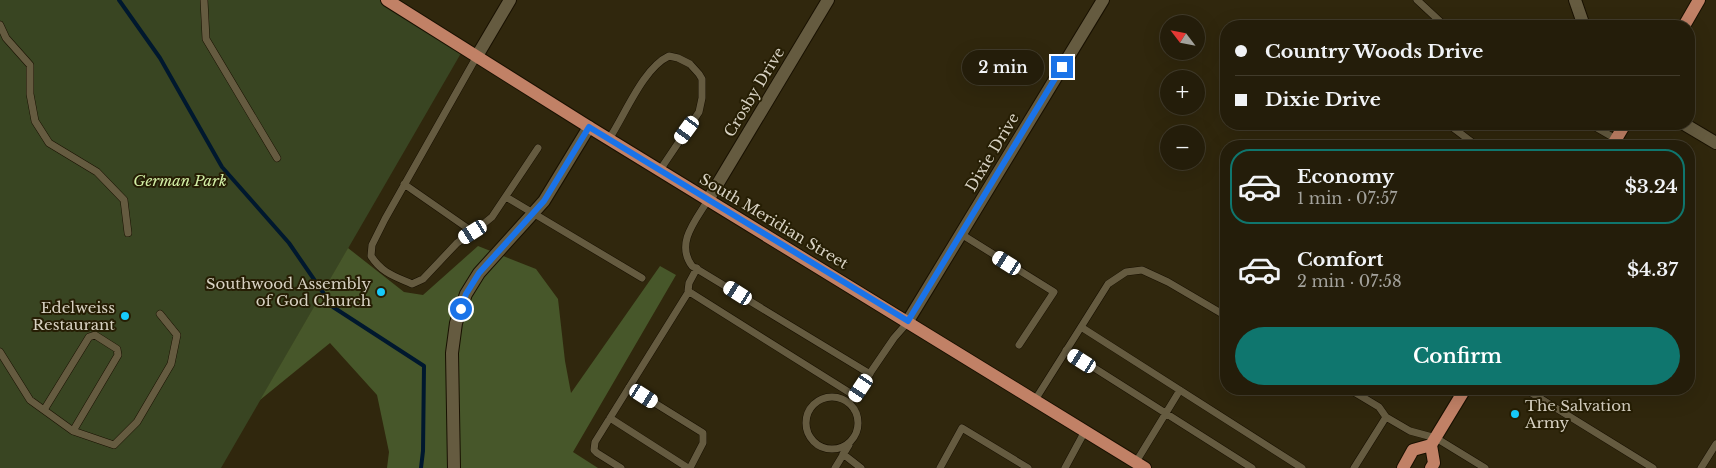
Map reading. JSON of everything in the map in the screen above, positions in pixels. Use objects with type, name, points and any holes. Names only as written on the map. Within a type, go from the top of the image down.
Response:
[{"type":"main road","name":"South Meridian Street","points":[[387,0],[589,127],[1140,465]]},
{"type":"main road","points":[[1687,20],[1699,0]]},
{"type":"main road","points":[[1402,468],[1413,450],[1433,441],[1461,395]]},
{"type":"main road","points":[[1431,468],[1434,463],[1433,441]]},
{"type":"street","points":[[477,56],[510,0]]},
{"type":"street","name":"Crosby Drive","points":[[708,200],[828,0]]},
{"type":"street","name":"Dixie Drive","points":[[908,321],[1103,0]]},
{"type":"street","points":[[1581,3],[1583,20]]},
{"type":"street","points":[[454,468],[452,353],[456,323],[466,294],[479,273],[544,201],[589,127]]},
{"type":"street","points":[[1694,130],[1716,143]]},
{"type":"lane","points":[[204,0],[206,39],[277,158]]},
{"type":"lane","points":[[1417,0],[1437,20]]},
{"type":"lane","points":[[0,25],[6,38],[30,65],[30,94],[35,121],[49,143],[97,172],[124,200],[128,233]]},
{"type":"lane","points":[[477,56],[404,184],[372,245],[370,256],[378,267],[393,276],[412,284],[423,279],[457,243],[492,218],[538,148]]},
{"type":"lane","points":[[609,139],[638,90],[655,66],[669,56],[690,64],[702,79],[701,106],[660,170]]},
{"type":"lane","points":[[1456,130],[1469,140]]},
{"type":"lane","points":[[1598,130],[1610,140]]},
{"type":"lane","points":[[404,184],[473,232]]},
{"type":"lane","points":[[506,197],[642,278]]},
{"type":"lane","points":[[708,200],[686,238],[687,257],[692,266],[870,374]]},
{"type":"lane","points":[[961,234],[1054,292],[1019,345]]},
{"type":"lane","points":[[621,468],[594,450],[595,442],[689,291],[688,283],[696,268]]},
{"type":"lane","points":[[1035,400],[1108,284],[1126,272],[1142,270],[1168,282],[1220,312]]},
{"type":"lane","points":[[689,291],[855,396]]},
{"type":"lane","points":[[0,352],[30,400],[72,430],[114,445],[137,422],[171,364],[177,335],[160,314]]},
{"type":"lane","points":[[850,403],[894,338],[908,321]]},
{"type":"lane","points":[[1081,327],[1302,468]]},
{"type":"lane","points":[[44,410],[88,337],[95,336],[117,349],[118,355],[72,430]]},
{"type":"lane","points":[[1066,350],[1252,468]]},
{"type":"lane","points":[[610,418],[689,468],[703,443],[703,434],[629,387]]},
{"type":"lane","points":[[1140,465],[1166,413],[1180,390]]},
{"type":"lane","points":[[1359,395],[1379,407],[1386,417],[1410,431],[1485,468]]},
{"type":"lane","points":[[1535,395],[1653,468]]},
{"type":"lane","points":[[835,468],[856,435],[858,418],[856,410],[843,398],[834,396],[826,397],[811,407],[807,414],[807,432],[818,445],[835,449],[843,447],[850,442]]},
{"type":"lane","points":[[1354,468],[1386,417]]},
{"type":"lane","points":[[940,468],[962,428],[1028,468]]},
{"type":"lane","points":[[1065,468],[1086,431]]},
{"type":"lane","points":[[1701,468],[1716,444]]},
{"type":"lane","points":[[843,454],[861,468]]},
{"type":"lane","points":[[1469,468],[1473,461]]},
{"type":"green space","name":"German Park","points":[[0,0],[387,0],[464,48],[221,468],[0,468]]},
{"type":"green space","points":[[478,246],[536,269],[558,299],[565,361],[571,393],[660,266],[676,275],[573,452],[598,468],[387,468],[389,452],[377,395],[330,343],[260,400],[348,248],[404,292],[423,295]]},
{"type":"waterway","points":[[119,0],[160,58],[222,167],[289,243],[333,307],[424,366],[421,468]]},
{"type":"place","name":"Southwood Assembly of God Church","points":[[381,292]]},
{"type":"place","name":"Edelweiss Restaurant","points":[[125,316]]},
{"type":"place","name":"The Salvation Army","points":[[1515,414]]},
{"type":"route","points":[[461,309],[466,294],[479,273],[544,201],[589,127],[908,321],[1062,67]]}]
